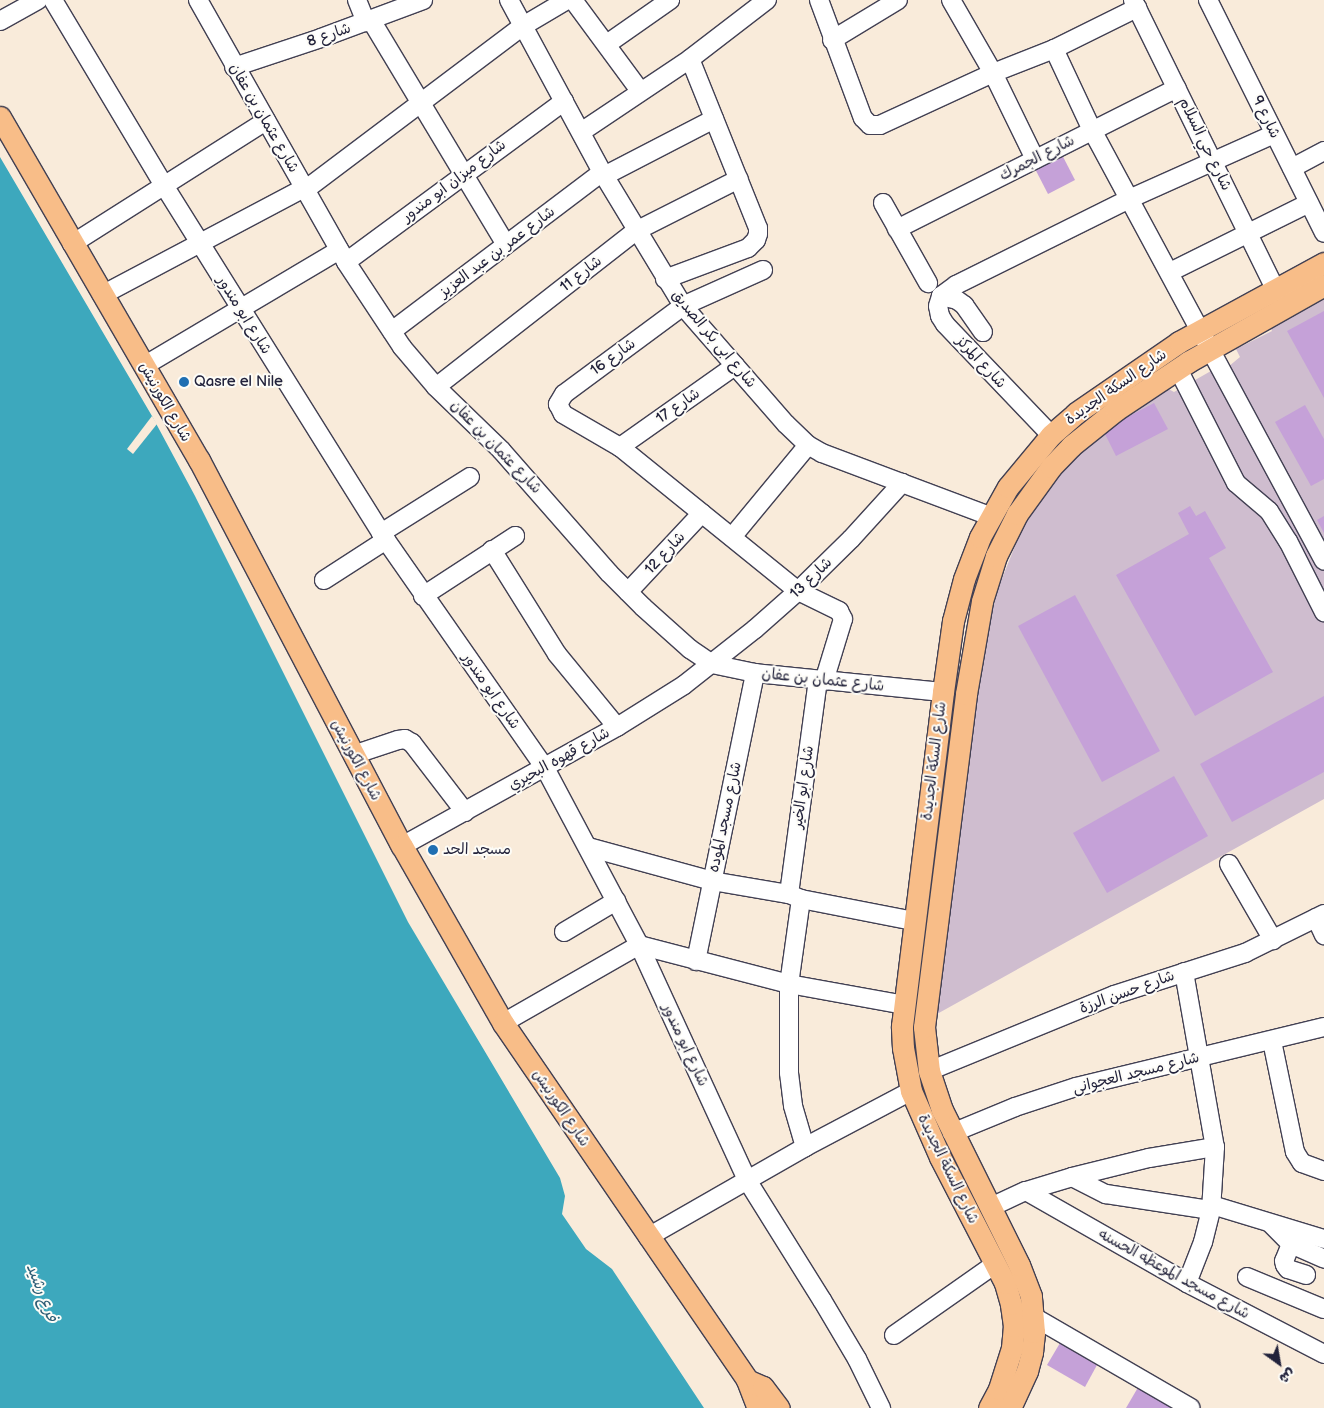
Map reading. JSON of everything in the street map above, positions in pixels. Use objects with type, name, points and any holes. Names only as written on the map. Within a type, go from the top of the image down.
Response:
[{"type":"main road","name":"شارع الكورنيش","points":[[0,117],[199,460],[402,846],[503,1023],[747,1380],[758,1408]]},
{"type":"main road","name":"شارع السكة الجديدة","points":[[989,1408],[1007,1369],[1012,1348],[1014,1326],[1011,1304],[1005,1283],[940,1157],[911,1090],[902,1048],[904,1005],[913,921],[943,692],[958,600],[971,558],[990,516],[1008,486],[1051,435],[1103,393],[1200,330],[1324,263]]},
{"type":"main road","name":"شارع السكة الجديدة","points":[[1010,1408],[1027,1371],[1032,1352],[1034,1317],[1026,1280],[942,1110],[929,1071],[925,1035],[925,1005],[966,694],[976,624],[988,578],[1017,514],[1051,467],[1092,427],[1209,350],[1324,285]]},
{"type":"main road","name":"شارع الكورنيش","points":[[747,1380],[763,1387],[779,1408]]},
{"type":"street","points":[[0,21],[38,0]]},
{"type":"street","name":"شارع ابو مندور","points":[[53,0],[200,244],[383,537],[544,768],[639,945],[747,1180],[857,1359],[881,1408]]},
{"type":"street","name":"شارع عثمان بن عفان","points":[[198,0],[234,67],[343,256],[412,361],[500,450],[628,592],[665,628],[712,664],[755,673],[943,692]]},
{"type":"street","points":[[357,0],[368,21],[421,104],[506,245]]},
{"type":"street","name":"شارع 8","points":[[234,67],[368,21],[405,3],[424,0]]},
{"type":"street","name":"شارع ابى بكر الصديق","points":[[509,0],[603,174],[683,306],[786,424],[808,445],[837,460],[990,516]]},
{"type":"street","points":[[102,295],[304,189],[421,104],[523,26],[568,0]]},
{"type":"street","points":[[573,0],[640,91]]},
{"type":"street","points":[[607,44],[670,0]]},
{"type":"street","points":[[581,132],[690,59],[767,0]]},
{"type":"street","points":[[832,40],[898,0]]},
{"type":"street","points":[[951,0],[993,73],[1035,159]]},
{"type":"street","name":"شارع 9","points":[[1208,0],[1324,233]]},
{"type":"street","points":[[821,1],[832,40],[863,118],[870,124],[880,125],[993,73],[1054,49],[1135,4]]},
{"type":"street","name":"شارع حي السلام","points":[[1135,4],[1275,289]]},
{"type":"street","points":[[1054,49],[1092,130],[1324,560]]},
{"type":"street","points":[[665,278],[748,248],[756,240],[758,228],[690,59]]},
{"type":"street","name":"شارع الجمرك","points":[[897,228],[1176,88]]},
{"type":"street","name":"شارع ميزان ابو مندور","points":[[144,366],[240,309],[343,256],[463,174],[564,101]]},
{"type":"street","name":"شارع عمر بن عبد العزيز","points":[[392,331],[603,174],[714,119]]},
{"type":"street","points":[[72,244],[165,187],[266,121]]},
{"type":"street","points":[[941,296],[956,285],[1129,200],[1214,163],[1274,134]]},
{"type":"street","points":[[1292,168],[1324,151]]},
{"type":"street","name":"شارع 11","points":[[436,387],[636,231],[738,179]]},
{"type":"street","points":[[1170,272],[1309,202]]},
{"type":"street","points":[[883,204],[928,283]]},
{"type":"street","points":[[683,306],[763,270]]},
{"type":"street","points":[[941,296],[957,300],[964,305],[983,332]]},
{"type":"street","name":"شارع المركز","points":[[941,296],[938,306],[940,316],[945,324],[1051,435]]},
{"type":"street","name":"شارع 16","points":[[620,447],[563,414],[558,404],[564,394],[683,306]]},
{"type":"street","name":"شارع 17","points":[[620,447],[735,366]]},
{"type":"street","points":[[1178,369],[1236,483],[1258,499],[1269,511],[1288,541],[1324,612]]},
{"type":"street","points":[[732,537],[808,445]]},
{"type":"street","points":[[620,447],[798,591]]},
{"type":"street","points":[[324,580],[470,476]]},
{"type":"street","name":"شارع 13","points":[[712,664],[798,591],[851,539],[902,483]]},
{"type":"street","points":[[1258,499],[1284,486]]},
{"type":"street","name":"شارع 12","points":[[628,592],[702,513]]},
{"type":"street","points":[[423,596],[515,536]]},
{"type":"street","points":[[492,550],[557,654],[617,727]]},
{"type":"street","name":"شارع ابو الخير","points":[[798,591],[841,614],[843,619],[821,680],[795,897],[789,984],[788,1073],[793,1106],[805,1147]]},
{"type":"street","name":"شارع قهوه البحيري","points":[[402,846],[650,708],[712,664]]},
{"type":"street","name":"شارع مسجد الموده","points":[[696,961],[755,673]]},
{"type":"street","points":[[353,755],[405,739],[412,743],[465,812]]},
{"type":"street","points":[[588,847],[712,881],[913,921]]},
{"type":"street","points":[[1229,864],[1273,940]]},
{"type":"street","points":[[564,932],[616,901]]},
{"type":"street","points":[[1320,916],[1324,935]]},
{"type":"street","name":"شارع حسن الرزة","points":[[929,1071],[1114,995],[1237,956],[1320,916]]},
{"type":"street","points":[[503,1023],[639,945],[789,984],[904,1005]]},
{"type":"street","points":[[1184,972],[1215,1147],[1212,1207],[1203,1242],[1188,1284]]},
{"type":"street","name":"شارع مسجد العجوانى","points":[[952,1133],[1015,1107],[1076,1087],[1324,1027]]},
{"type":"street","points":[[1272,1041],[1295,1152],[1307,1166],[1324,1171]]},
{"type":"street","points":[[648,1237],[805,1147],[911,1090]]},
{"type":"street","points":[[991,1207],[1026,1191],[1072,1177],[1149,1158],[1215,1147]]},
{"type":"street","points":[[1072,1177],[1106,1194],[1212,1207],[1324,1239]]},
{"type":"street","name":"شارع مسجد الموعظه الحسنه","points":[[1026,1191],[1188,1284],[1324,1354]]},
{"type":"street","points":[[1269,1222],[1291,1244],[1324,1259]]},
{"type":"street","points":[[1291,1244],[1285,1265],[1306,1275]]},
{"type":"street","points":[[894,1335],[995,1264]]},
{"type":"street","points":[[1247,1277],[1324,1309]]},
{"type":"street","points":[[1034,1317],[1191,1408]]},
{"type":"shaded area","points":[[1324,294],[1324,799],[937,1014],[971,705],[997,591],[1025,521],[1055,477],[1090,440],[1163,386],[1174,392],[1225,363],[1228,367],[1240,357],[1236,349],[1272,331],[1269,324]]},
{"type":"water","name":"فرع رشيد","points":[[0,157],[152,416],[195,496],[408,922],[560,1178],[565,1196],[562,1214],[586,1249],[612,1269],[704,1408],[0,1408]]},
{"type":"pier","points":[[152,416],[157,424],[133,454],[127,449]]},
{"type":"building","points":[[1059,149],[1075,180],[1048,194],[1032,163]]},
{"type":"building","points":[[1324,311],[1324,398],[1287,331]]},
{"type":"building","points":[[1154,403],[1168,429],[1116,456],[1103,430]]},
{"type":"building","points":[[1305,405],[1324,439],[1324,479],[1311,486],[1275,422]]},
{"type":"building","points":[[1190,506],[1196,516],[1205,511],[1226,548],[1209,558],[1273,672],[1195,716],[1116,575],[1189,534],[1178,513]]},
{"type":"building","points":[[1324,516],[1324,533],[1317,520]]},
{"type":"building","points":[[1075,595],[1160,751],[1102,782],[1018,626]]},
{"type":"building","points":[[1324,696],[1324,772],[1232,822],[1200,764]]},
{"type":"building","points":[[1174,776],[1208,836],[1107,893],[1073,833]]},
{"type":"building","points":[[1060,1343],[1097,1365],[1085,1387],[1047,1365]]},
{"type":"building","points":[[1140,1384],[1181,1408],[1126,1408]]},
{"type":"place","name":"Qasre el Nile","points":[[184,382]]},
{"type":"place","name":"مسجد الحد","points":[[433,850]]}]
